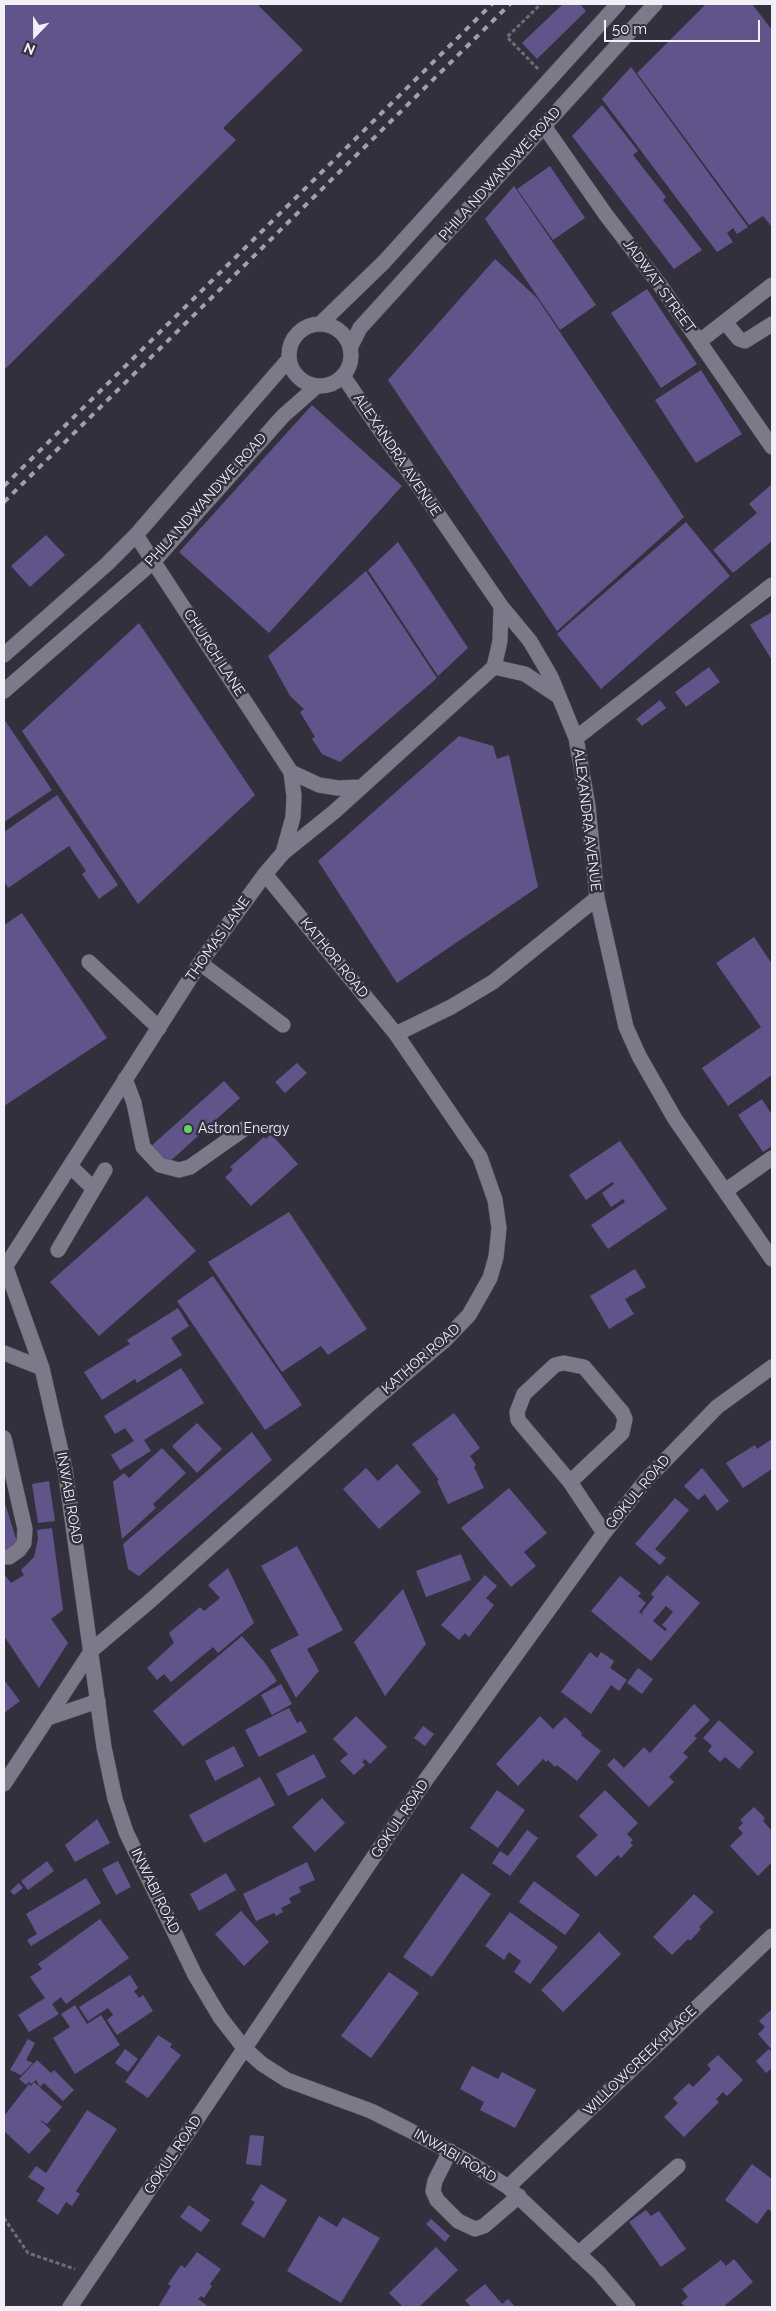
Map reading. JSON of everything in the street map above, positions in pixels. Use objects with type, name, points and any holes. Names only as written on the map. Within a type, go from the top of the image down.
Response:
[{"type":"street","name":"PHILA NDWANDWE ROAD","points":[[320,324],[384,262],[618,4]]},
{"type":"street","name":"PHILA NDWANDWE ROAD","points":[[350,348],[360,328],[655,4]]},
{"type":"street","name":"JADWAT STREET","points":[[544,126],[700,341],[772,447]]},
{"type":"street","points":[[700,341],[772,285]]},
{"type":"street","points":[[725,322],[739,338],[745,341],[772,324]]},
{"type":"street","points":[[320,324],[331,326],[340,332],[350,348],[351,358],[343,376],[332,384],[317,386],[307,384],[299,378],[293,370],[289,359],[294,339],[301,331],[320,324]]},
{"type":"street","name":"PHILA NDWANDWE ROAD","points":[[4,655],[107,564],[136,535],[289,359]]},
{"type":"street","name":"ALEXANDRA AVENUE","points":[[343,376],[502,606],[530,641],[561,698],[576,738],[588,806],[597,898],[626,1027],[639,1056],[675,1119],[772,1259]]},
{"type":"street","name":"PHILA NDWANDWE ROAD","points":[[4,691],[154,561],[283,416],[317,386]]},
{"type":"street","name":"CHURCH LANE","points":[[136,535],[291,772],[294,796],[293,817],[283,853]]},
{"type":"street","points":[[576,738],[772,585]]},
{"type":"street","points":[[502,606],[500,641],[494,667],[525,674],[561,698]]},
{"type":"street","name":"THOMAS LANE","points":[[4,1265],[200,963],[265,874],[283,853],[334,812],[494,667]]},
{"type":"street","points":[[291,772],[319,785],[338,788],[361,787]]},
{"type":"street","name":"KATHOR ROAD","points":[[4,1784],[92,1650],[445,1340],[469,1315],[480,1299],[496,1257],[499,1228],[496,1200],[480,1156],[396,1034],[265,874]]},
{"type":"street","points":[[396,1034],[450,1007],[493,982],[597,898]]},
{"type":"street","points":[[89,962],[159,1028]]},
{"type":"street","points":[[200,963],[282,1026]]},
{"type":"street","points":[[125,1079],[134,1103],[143,1147],[160,1165],[178,1170],[190,1167],[244,1129]]},
{"type":"street","points":[[725,1191],[772,1158]]},
{"type":"street","points":[[70,1166],[94,1189]]},
{"type":"street","points":[[58,1250],[105,1170]]},
{"type":"street","name":"INWABI ROAD","points":[[4,1265],[42,1368],[65,1469],[110,1777],[126,1832],[195,1975],[220,2017],[244,2048],[262,2064],[287,2080],[371,2111],[450,2151],[514,2191],[628,2307]]},
{"type":"street","points":[[4,1353],[42,1368]]},
{"type":"street","points":[[570,1482],[622,1433],[625,1419],[622,1412],[584,1367],[564,1363],[555,1365],[524,1394],[517,1412],[518,1420],[570,1482],[604,1533]]},
{"type":"street","name":"GOKUL ROAD","points":[[70,2307],[425,1782],[604,1533],[647,1479],[711,1413],[772,1367]]},
{"type":"street","points":[[4,1438],[25,1529],[24,1543],[19,1550],[9,1557],[4,1557]]},
{"type":"street","points":[[48,1718],[98,1701]]},
{"type":"street","name":"WILLOWCREEK PLACE","points":[[450,2151],[435,2181],[433,2191],[437,2200],[458,2221],[475,2229],[484,2226],[514,2191],[772,1936]]},
{"type":"street","points":[[578,2254],[678,2166]]},
{"type":"path","points":[[541,4],[507,37],[548,80]]},
{"type":"path","points":[[4,2218],[28,2253],[93,2275]]},
{"type":"building","points":[[4,4],[257,4],[303,50],[223,128],[236,140],[4,370]]},
{"type":"building","points":[[563,4],[580,4],[586,11],[537,59],[522,43]]},
{"type":"building","points":[[706,4],[752,4],[772,30],[772,227],[763,216],[749,225],[637,73]]},
{"type":"building","points":[[631,67],[748,227],[737,234],[733,228],[727,233],[733,242],[717,252],[602,99]]},
{"type":"building","points":[[602,105],[638,151],[633,155],[666,197],[663,200],[702,250],[674,269],[572,136]]},
{"type":"building","points":[[550,166],[585,218],[553,240],[517,189]]},
{"type":"building","points":[[514,186],[596,305],[560,330],[485,219]]},
{"type":"building","points":[[495,259],[537,298],[684,517],[557,631],[388,380]]},
{"type":"building","points":[[647,289],[697,364],[661,388],[611,313]]},
{"type":"building","points":[[701,370],[742,434],[696,463],[655,400]]},
{"type":"building","points":[[312,405],[402,486],[269,633],[179,552]]},
{"type":"building","points":[[772,484],[772,541],[733,573],[713,550],[757,513],[749,504]]},
{"type":"building","points":[[686,522],[730,576],[601,689],[557,634]]},
{"type":"building","points":[[46,535],[65,555],[30,587],[11,566]]},
{"type":"building","points":[[398,542],[468,648],[438,676],[368,570]]},
{"type":"building","points":[[366,571],[437,678],[340,762],[322,754],[312,739],[315,737],[300,712],[304,709],[290,696],[268,656]]},
{"type":"building","points":[[772,612],[772,660],[750,625]]},
{"type":"building","points":[[139,623],[255,795],[138,904],[22,731]]},
{"type":"building","points":[[709,667],[720,682],[686,707],[675,692]]},
{"type":"building","points":[[660,700],[666,708],[642,726],[636,719]]},
{"type":"building","points":[[4,719],[52,790],[4,822]]},
{"type":"building","points":[[459,736],[493,746],[497,759],[509,755],[538,887],[397,983],[318,861]]},
{"type":"building","points":[[57,795],[118,885],[99,899],[82,874],[86,871],[69,846],[8,888],[4,881],[4,832]]},
{"type":"building","points":[[22,913],[107,1038],[4,1106],[4,925]]},
{"type":"building","points":[[754,937],[772,964],[772,1075],[728,1106],[702,1068],[761,1027],[716,963]]},
{"type":"building","points":[[297,1063],[307,1073],[285,1093],[275,1082]]},
{"type":"building","points":[[224,1081],[240,1098],[166,1165],[150,1147]]},
{"type":"building","points":[[762,1099],[772,1115],[772,1146],[763,1152],[738,1115]]},
{"type":"building","points":[[271,1134],[298,1164],[251,1206],[225,1177],[233,1170],[230,1167],[264,1137],[266,1139]]},
{"type":"building","points":[[620,1141],[667,1209],[608,1249],[591,1225],[625,1202],[623,1199],[611,1207],[602,1193],[614,1184],[612,1182],[586,1200],[569,1175]]},
{"type":"building","points":[[147,1196],[196,1251],[99,1336],[50,1282]]},
{"type":"building","points":[[289,1212],[367,1329],[328,1355],[321,1346],[282,1372],[208,1262]]},
{"type":"building","points":[[635,1269],[646,1287],[625,1299],[634,1314],[609,1329],[590,1296]]},
{"type":"building","points":[[213,1276],[302,1405],[265,1430],[177,1301]]},
{"type":"building","points":[[178,1308],[189,1326],[171,1338],[182,1355],[137,1383],[135,1379],[102,1400],[84,1372],[130,1344],[127,1340]]},
{"type":"building","points":[[181,1368],[204,1403],[144,1440],[151,1451],[120,1470],[111,1455],[134,1441],[125,1428],[115,1434],[104,1416]]},
{"type":"building","points":[[454,1413],[480,1448],[470,1456],[476,1465],[474,1467],[484,1488],[448,1504],[437,1481],[439,1480],[412,1444]]},
{"type":"building","points":[[197,1423],[222,1449],[197,1473],[172,1446]]},
{"type":"building","points":[[252,1432],[272,1460],[139,1576],[128,1569],[123,1544]]},
{"type":"building","points":[[772,1439],[772,1469],[743,1488],[726,1463],[755,1445],[757,1449]]},
{"type":"building","points":[[162,1448],[186,1473],[153,1504],[156,1508],[122,1539],[113,1482],[124,1473],[129,1478]]},
{"type":"building","points":[[397,1464],[421,1492],[379,1529],[343,1489],[366,1468],[378,1481]]},
{"type":"building","points":[[702,1468],[729,1501],[717,1511],[705,1494],[698,1500],[684,1486]]},
{"type":"building","points":[[49,1481],[55,1521],[38,1523],[32,1484]]},
{"type":"building","points":[[509,1488],[547,1533],[524,1552],[536,1566],[511,1587],[461,1528]]},
{"type":"building","points":[[675,1498],[689,1510],[655,1549],[666,1558],[660,1565],[635,1544]]},
{"type":"building","points":[[4,1500],[17,1542],[4,1553]]},
{"type":"building","points":[[52,1528],[63,1610],[51,1619],[68,1643],[39,1688],[4,1636],[4,1576],[11,1583],[24,1575],[21,1570],[34,1557],[38,1539],[37,1530]]},
{"type":"building","points":[[297,1546],[343,1630],[307,1649],[319,1671],[296,1698],[270,1650],[299,1635],[261,1566]]},
{"type":"building","points":[[461,1554],[471,1580],[426,1597],[416,1571]]},
{"type":"building","points":[[228,1568],[254,1623],[218,1653],[213,1647],[171,1682],[164,1674],[157,1680],[147,1668],[174,1643],[169,1633],[200,1607],[204,1611],[220,1598],[208,1585]]},
{"type":"building","points":[[485,1575],[497,1586],[486,1598],[494,1605],[469,1637],[465,1633],[459,1640],[441,1625]]},
{"type":"building","points":[[667,1575],[700,1603],[651,1661],[591,1611],[620,1576],[641,1593],[638,1596],[646,1603],[639,1612],[643,1615],[642,1612],[654,1597],[651,1594]],"holes":[[[666,1606],[673,1612],[662,1625],[667,1629],[665,1631],[653,1621]]]},
{"type":"building","points":[[403,1589],[426,1644],[385,1696],[354,1642]]},
{"type":"building","points":[[242,1636],[265,1663],[277,1681],[183,1746],[153,1711]]},
{"type":"building","points":[[590,1652],[597,1658],[601,1652],[614,1661],[610,1668],[627,1680],[619,1691],[611,1685],[591,1714],[561,1692]]},
{"type":"building","points":[[638,1668],[653,1679],[642,1694],[627,1683]]},
{"type":"building","points":[[4,1680],[20,1701],[4,1713]]},
{"type":"building","points":[[281,1684],[292,1704],[272,1715],[261,1695]]},
{"type":"building","points":[[694,1704],[710,1720],[694,1736],[697,1738],[683,1753],[688,1757],[669,1777],[674,1782],[649,1807],[607,1765],[614,1758],[624,1768],[644,1747],[650,1753]]},
{"type":"building","points":[[289,1708],[297,1723],[301,1721],[307,1732],[259,1757],[245,1730]]},
{"type":"building","points":[[356,1716],[387,1747],[370,1764],[365,1759],[362,1762],[365,1765],[354,1775],[340,1761],[348,1754],[333,1739]]},
{"type":"building","points":[[540,1716],[553,1729],[565,1717],[582,1733],[581,1735],[601,1751],[577,1781],[557,1765],[555,1767],[548,1760],[546,1762],[543,1759],[518,1786],[496,1764]]},
{"type":"building","points":[[719,1720],[754,1752],[739,1769],[725,1757],[720,1762],[708,1751],[712,1746],[703,1738]]},
{"type":"building","points":[[423,1726],[434,1734],[425,1746],[414,1738]]},
{"type":"building","points":[[234,1746],[244,1766],[215,1781],[205,1761]]},
{"type":"building","points":[[314,1754],[326,1777],[288,1796],[276,1774]]},
{"type":"building","points":[[260,1777],[275,1805],[204,1843],[189,1815]]},
{"type":"building","points":[[497,1790],[525,1810],[498,1848],[470,1828]]},
{"type":"building","points":[[605,1790],[638,1823],[627,1834],[633,1840],[630,1843],[633,1845],[621,1858],[618,1855],[596,1877],[576,1856],[598,1835],[579,1816]]},
{"type":"building","points":[[322,1798],[345,1823],[315,1852],[292,1827]]},
{"type":"building","points":[[754,1807],[765,1818],[763,1821],[772,1831],[772,1862],[758,1876],[730,1846],[743,1833],[738,1828],[743,1823],[740,1820]]},
{"type":"building","points":[[97,1819],[110,1843],[75,1862],[65,1845]]},
{"type":"building","points":[[527,1830],[538,1838],[510,1876],[492,1863],[500,1851],[508,1856]]},
{"type":"building","points":[[47,1861],[54,1871],[28,1890],[21,1881]]},
{"type":"building","points":[[118,1861],[131,1887],[116,1895],[102,1869]]},
{"type":"building","points":[[307,1862],[315,1880],[299,1887],[301,1892],[289,1898],[291,1903],[281,1908],[283,1912],[276,1916],[274,1913],[256,1921],[243,1894]]},
{"type":"building","points":[[226,1873],[236,1890],[199,1911],[190,1894]]},
{"type":"building","points":[[462,1873],[491,1894],[432,1977],[403,1957]]},
{"type":"building","points":[[86,1878],[101,1903],[31,1946],[27,1940],[37,1934],[26,1914]]},
{"type":"building","points":[[534,1881],[580,1915],[565,1935],[519,1902]]},
{"type":"building","points":[[19,1883],[23,1888],[14,1895],[10,1891]]},
{"type":"building","points":[[694,1894],[714,1912],[699,1927],[701,1929],[690,1941],[688,1939],[672,1955],[653,1937]]},
{"type":"building","points":[[241,1911],[269,1942],[244,1966],[215,1934]]},
{"type":"building","points":[[510,1912],[558,1947],[530,1984],[514,1972],[521,1961],[509,1952],[504,1960],[485,1946]]},
{"type":"building","points":[[100,1919],[129,1958],[66,2004],[61,1997],[52,2004],[59,2014],[29,2032],[18,2015],[45,1998],[30,1977],[42,1969],[38,1964]]},
{"type":"building","points":[[599,1932],[621,1954],[563,2012],[541,1990]]},
{"type":"building","points":[[389,1972],[419,1993],[371,2058],[341,2036]]},
{"type":"building","points":[[130,1975],[138,1988],[134,1991],[139,1998],[143,1995],[153,2011],[117,2035],[107,2020],[113,2015],[108,2008],[88,2021],[79,2007]]},
{"type":"building","points":[[75,2005],[87,2024],[101,2015],[120,2045],[75,2074],[53,2038],[70,2027],[61,2014]]},
{"type":"building","points":[[772,2009],[772,2050],[758,2034],[765,2027],[759,2021]]},
{"type":"building","points":[[158,2035],[172,2044],[170,2047],[181,2055],[148,2098],[125,2082]]},
{"type":"building","points":[[28,2039],[35,2043],[26,2060],[33,2063],[21,2075],[10,2070]]},
{"type":"building","points":[[125,2049],[138,2059],[128,2072],[115,2063]]},
{"type":"building","points":[[769,2049],[772,2052],[772,2068],[766,2073],[756,2061]]},
{"type":"building","points":[[718,2055],[743,2080],[727,2096],[723,2092],[716,2099],[719,2102],[684,2137],[664,2117],[678,2103],[673,2098],[689,2083],[693,2087],[711,2069],[707,2065]]},
{"type":"building","points":[[37,2060],[51,2073],[54,2070],[74,2090],[63,2101],[44,2083],[40,2087],[36,2080],[26,2085],[19,2079]]},
{"type":"building","points":[[472,2066],[498,2079],[502,2072],[536,2090],[515,2128],[480,2110],[484,2102],[460,2089]]},
{"type":"building","points":[[34,2082],[62,2107],[47,2124],[39,2119],[51,2130],[29,2154],[4,2131],[4,2116],[29,2084],[31,2086]]},
{"type":"building","points":[[87,2110],[117,2129],[76,2191],[80,2194],[72,2206],[66,2202],[58,2215],[37,2201],[45,2188],[28,2177],[36,2166],[46,2173]]},
{"type":"building","points":[[250,2135],[264,2136],[261,2166],[246,2164]]},
{"type":"building","points":[[752,2164],[772,2179],[772,2212],[768,2209],[757,2224],[725,2200]]},
{"type":"building","points":[[261,2184],[287,2200],[264,2238],[241,2224],[255,2202],[251,2200]]},
{"type":"building","points":[[189,2205],[210,2220],[201,2232],[180,2217]]},
{"type":"building","points":[[646,2210],[651,2216],[659,2211],[686,2249],[661,2267],[629,2222]]},
{"type":"building","points":[[319,2216],[337,2227],[343,2217],[380,2238],[341,2303],[287,2271]]},
{"type":"building","points":[[431,2219],[450,2236],[445,2242],[426,2224]]},
{"type":"building","points":[[436,2247],[458,2270],[419,2307],[403,2307],[389,2293]]},
{"type":"building","points":[[197,2252],[221,2269],[210,2284],[212,2286],[204,2298],[201,2296],[198,2299],[209,2307],[158,2307],[171,2286],[168,2284],[181,2265],[185,2268]]},
{"type":"building","points":[[734,2259],[753,2282],[723,2307],[685,2307],[681,2303],[688,2297],[682,2289],[721,2260],[726,2266]]},
{"type":"building","points":[[485,2284],[502,2304],[508,2299],[515,2307],[471,2307],[465,2300]]},
{"type":"railway","points":[[4,486],[492,4]]},
{"type":"railway","points":[[4,502],[510,4]]},
{"type":"place","name":"Astron Energy","points":[[188,1129]]}]
